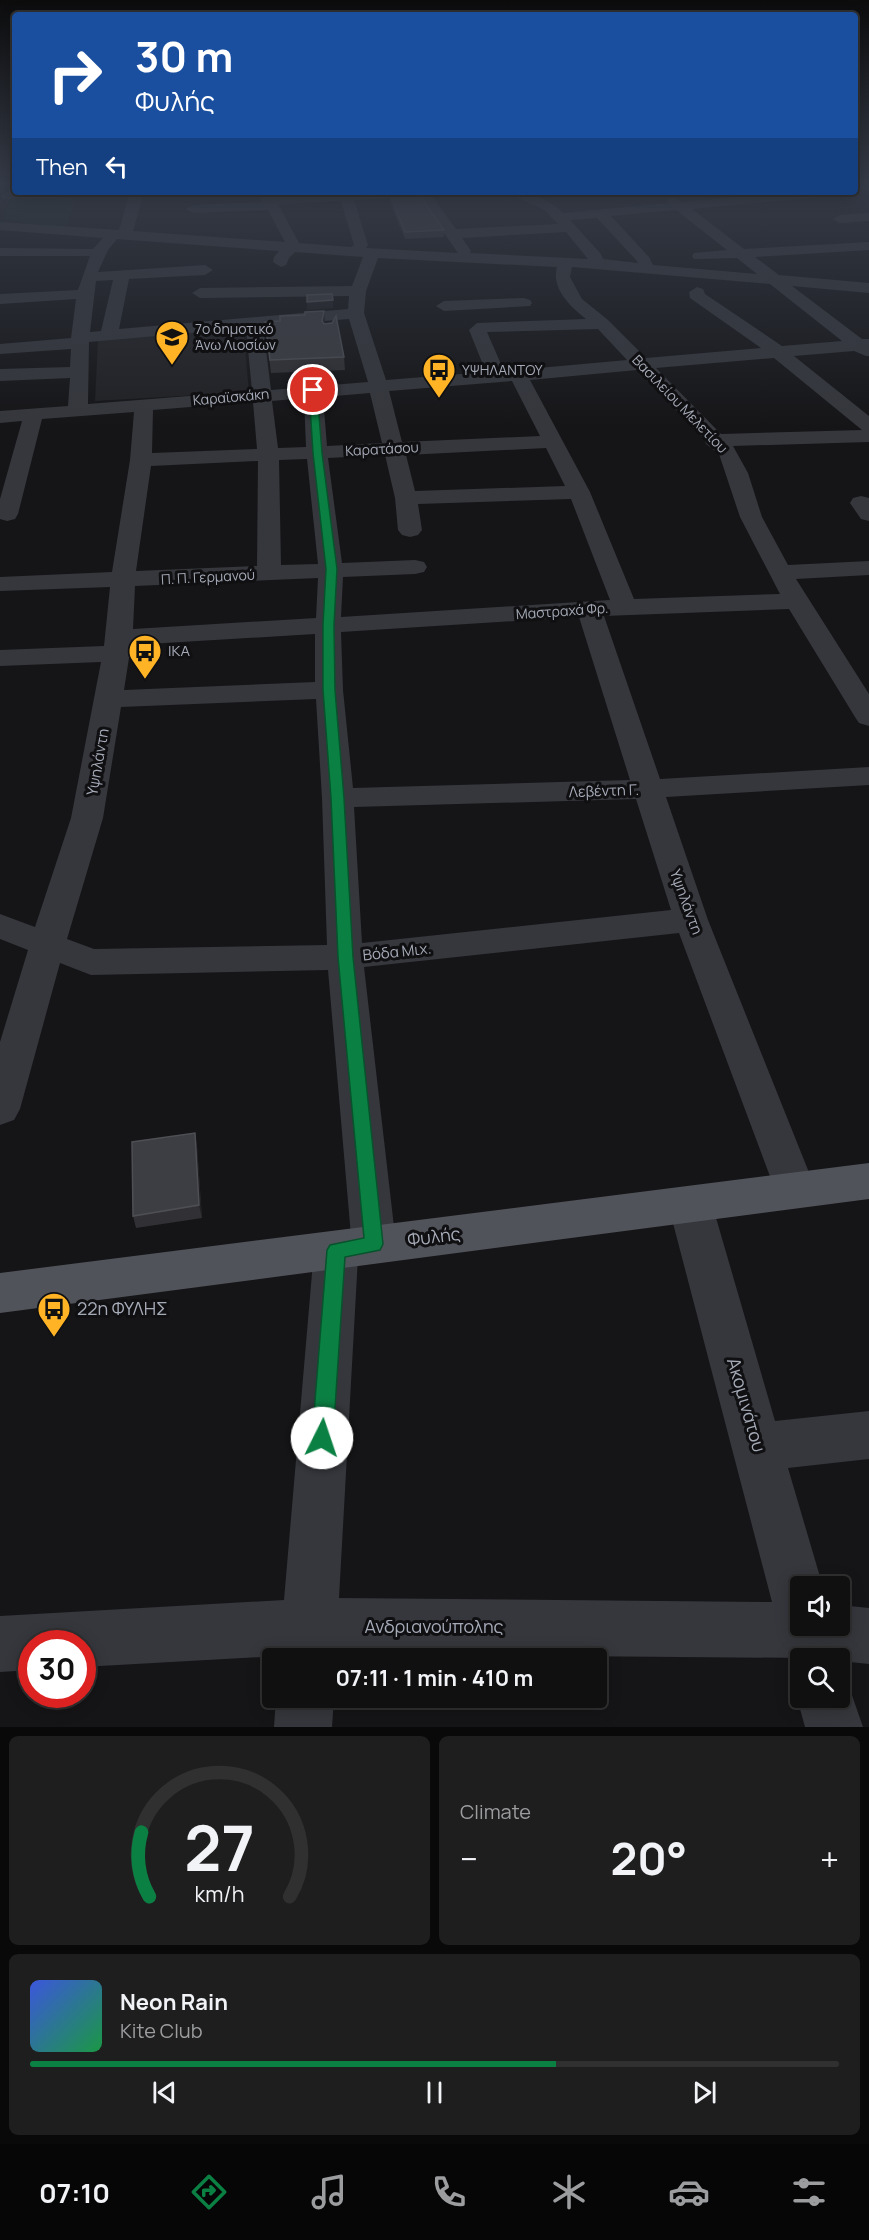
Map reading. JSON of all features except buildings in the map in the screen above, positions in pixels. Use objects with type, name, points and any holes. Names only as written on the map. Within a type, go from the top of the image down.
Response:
[{"type":"main road","name":"Φυλής","points":[[0,1293],[869,1181]]},
{"type":"street","points":[[78,409],[81,372],[79,340],[89,281],[95,266]]},
{"type":"street","points":[[197,310],[205,266]]},
{"type":"street","points":[[279,292],[281,266]]},
{"type":"street","points":[[362,266],[356,313],[378,385],[406,498],[410,530]]},
{"type":"street","name":"Βασιλείου Μελετίου","points":[[565,266],[562,277],[576,302],[602,324],[713,440],[728,452],[751,517],[780,573],[869,717]]},
{"type":"street","points":[[659,266],[869,290]]},
{"type":"street","points":[[758,266],[865,347]]},
{"type":"street","points":[[0,299],[122,275],[205,270]]},
{"type":"street","points":[[69,272],[89,281]]},
{"type":"street","points":[[109,335],[122,275]]},
{"type":"street","points":[[869,290],[793,293],[697,292],[698,296],[778,352],[869,426]]},
{"type":"street","points":[[0,349],[109,335],[197,310],[279,292],[358,291]]},
{"type":"street","points":[[444,306],[576,302]]},
{"type":"street","points":[[197,310],[254,323],[356,313]]},
{"type":"street","points":[[254,323],[268,455],[269,574]]},
{"type":"street","points":[[602,324],[483,327],[478,330],[551,442],[579,492],[625,607]]},
{"type":"street","name":"Καραϊσκάκη","points":[[0,417],[778,352],[865,347]]},
{"type":"street","points":[[0,375],[81,372]]},
{"type":"street","points":[[308,1643],[355,1247],[338,798],[329,690],[328,625],[332,569],[317,453],[313,390]]},
{"type":"street","name":"Υψηλάντη","points":[[0,1109],[47,945],[87,818],[118,646],[123,579],[141,460],[144,405]]},
{"type":"street","points":[[7,514],[34,414]]},
{"type":"street","points":[[713,440],[869,435]]},
{"type":"street","name":"Καρατάσου","points":[[141,460],[551,442]]},
{"type":"street","points":[[406,498],[579,492]]},
{"type":"street","name":"Π. Π. Γερμανού","points":[[0,584],[415,567]]},
{"type":"street","points":[[780,573],[869,568]]},
{"type":"street","name":"Μαστραχά Φρ.","points":[[0,658],[328,625],[625,607],[796,601]]},
{"type":"street","name":"Υψηλάντη","points":[[589,610],[646,789],[691,920],[795,1190]]},
{"type":"street","points":[[109,699],[329,690]]},
{"type":"street","name":"Λεβέντη Γ.","points":[[338,798],[646,789],[869,776]]},
{"type":"street","name":"Βόδα Μιχ.","points":[[0,926],[91,962],[345,957],[691,920]]},
{"type":"street","name":"Ακομινάτου","points":[[690,1204],[793,1576]]},
{"type":"street","points":[[758,1447],[869,1435]]},
{"type":"street","name":"Ανδριανούπολης","points":[[0,1644],[308,1643],[790,1630]]},
{"type":"street","name":"Ανδριανούπολης","points":[[850,1634],[869,1636]]},
{"type":"street","points":[[303,1727],[304,1708]]},
{"type":"street","points":[[829,1708],[834,1727]]},
{"type":"lane","points":[[329,327],[356,313]]},
{"type":"shaded area","name":"7ο δημοτικό Άνω Λιοσίων","points":[[243,326],[249,392],[95,401],[98,340]]},
{"type":"place","name":"7ο δημοτικό Άνω Λιοσίων","points":[[172,366]]},
{"type":"place","name":"ΥΨΗΛΑΝΤΟΥ","points":[[439,399]]},
{"type":"place","name":"ΙΚΑ","points":[[145,680]]},
{"type":"place","name":"22η ΦΥΛΗΣ","points":[[54,1338]]},
{"type":"route","points":[[313,390],[317,453],[332,569],[328,625],[329,690],[338,798],[345,957],[374,1244],[336,1250],[322,1438]]}]
